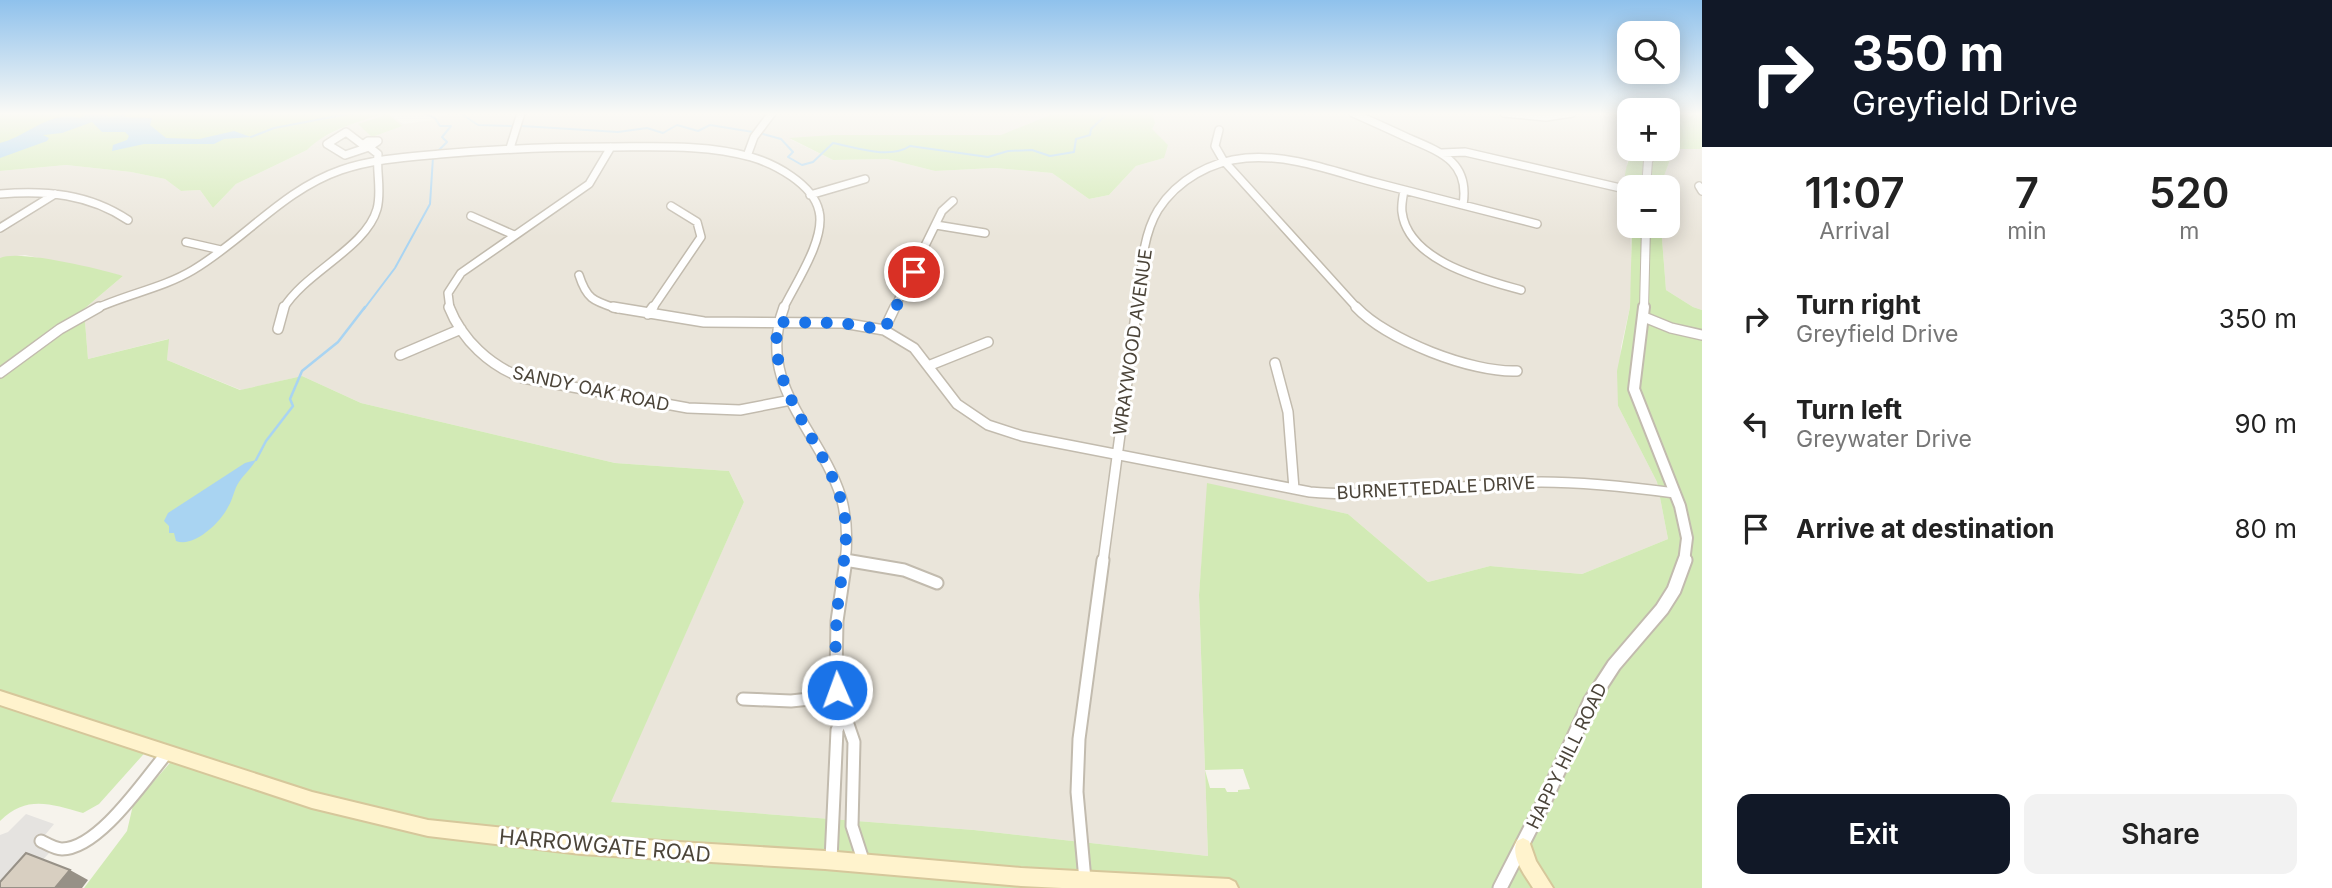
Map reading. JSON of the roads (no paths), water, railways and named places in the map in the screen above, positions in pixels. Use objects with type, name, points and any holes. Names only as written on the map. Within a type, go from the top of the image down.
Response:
[{"type":"main road","name":"HARROWGATE ROAD","points":[[0,698],[312,800],[428,828],[581,845],[1228,888]]},
{"type":"main road","points":[[1523,847],[1528,866],[1544,888]]},
{"type":"street","points":[[278,329],[278,317],[288,300],[356,238],[372,219],[378,206],[378,154]]},
{"type":"street","points":[[0,373],[75,319],[114,301],[180,277],[221,250],[303,187],[338,171],[377,161],[444,154]]},
{"type":"street","name":"SANDY OAK ROAD","points":[[608,154],[601,169],[589,184],[468,266],[450,288],[447,306],[461,329],[496,366],[526,378],[711,411],[761,409],[791,401]]},
{"type":"street","points":[[736,154],[772,166],[810,195],[819,211],[821,228],[778,322],[776,355],[791,401],[838,489],[847,520],[837,619],[838,696],[844,715],[852,728],[852,826],[864,863]]},
{"type":"street","points":[[1220,154],[1359,314],[1424,350],[1499,372],[1517,371]]},
{"type":"street","points":[[1444,154],[1453,162],[1465,183],[1463,205]]},
{"type":"street","points":[[1476,154],[1617,187]]},
{"type":"street","name":"WRAYWOOD AVENUE","points":[[1085,880],[1077,792],[1079,739],[1150,225],[1165,200],[1192,173],[1205,166],[1223,160],[1251,157],[1286,161],[1537,224]]},
{"type":"street","points":[[810,195],[864,179]]},
{"type":"street","points":[[1404,190],[1400,205],[1402,221],[1418,243],[1438,259],[1464,272],[1521,290]]},
{"type":"street","points":[[0,194],[55,194],[104,205],[128,219]]},
{"type":"street","points":[[0,228],[55,194]]},
{"type":"street","points":[[579,275],[584,292],[592,300],[609,307],[704,322],[843,323],[884,330],[945,207],[953,201]]},
{"type":"street","points":[[648,314],[701,237],[697,222],[671,206]]},
{"type":"street","points":[[471,216],[514,235]]},
{"type":"street","points":[[936,225],[985,233]]},
{"type":"street","name":"HAPPY HILL ROAD","points":[[1500,888],[1523,847],[1590,702],[1614,665],[1662,610],[1684,568],[1688,538],[1675,493],[1634,389],[1644,317],[1646,238]]},
{"type":"street","points":[[186,242],[221,250]]},
{"type":"street","points":[[1644,317],[1671,328],[1702,335]]},
{"type":"street","points":[[400,355],[461,329]]},
{"type":"street","name":"BURNETTEDALE DRIVE","points":[[884,330],[907,342],[957,404],[980,421],[1022,436],[1294,489],[1343,495],[1540,482],[1606,484],[1675,493]]},
{"type":"street","points":[[928,366],[988,342]]},
{"type":"street","points":[[1275,363],[1286,396],[1294,489]]},
{"type":"street","points":[[845,560],[901,569],[937,583]]},
{"type":"street","points":[[743,699],[771,703],[801,702],[838,696]]},
{"type":"street","points":[[831,860],[837,730],[844,715]]},
{"type":"street","points":[[41,841],[60,849],[72,848],[90,838],[105,825],[167,753]]},
{"type":"water","points":[[256,460],[237,485],[230,504],[213,526],[191,541],[176,541],[174,533],[169,533],[169,526],[164,521],[168,513],[245,463]]},
{"type":"waterway","points":[[791,154],[788,157],[802,165],[813,162],[821,154]]},
{"type":"waterway","points":[[970,154],[988,157],[997,154]]},
{"type":"waterway","points":[[1045,154],[1059,154]]},
{"type":"waterway","points":[[364,309],[395,268],[430,204],[433,157]]},
{"type":"waterway","points":[[256,460],[266,441],[293,406],[290,399],[302,371],[338,342],[365,307]]}]
